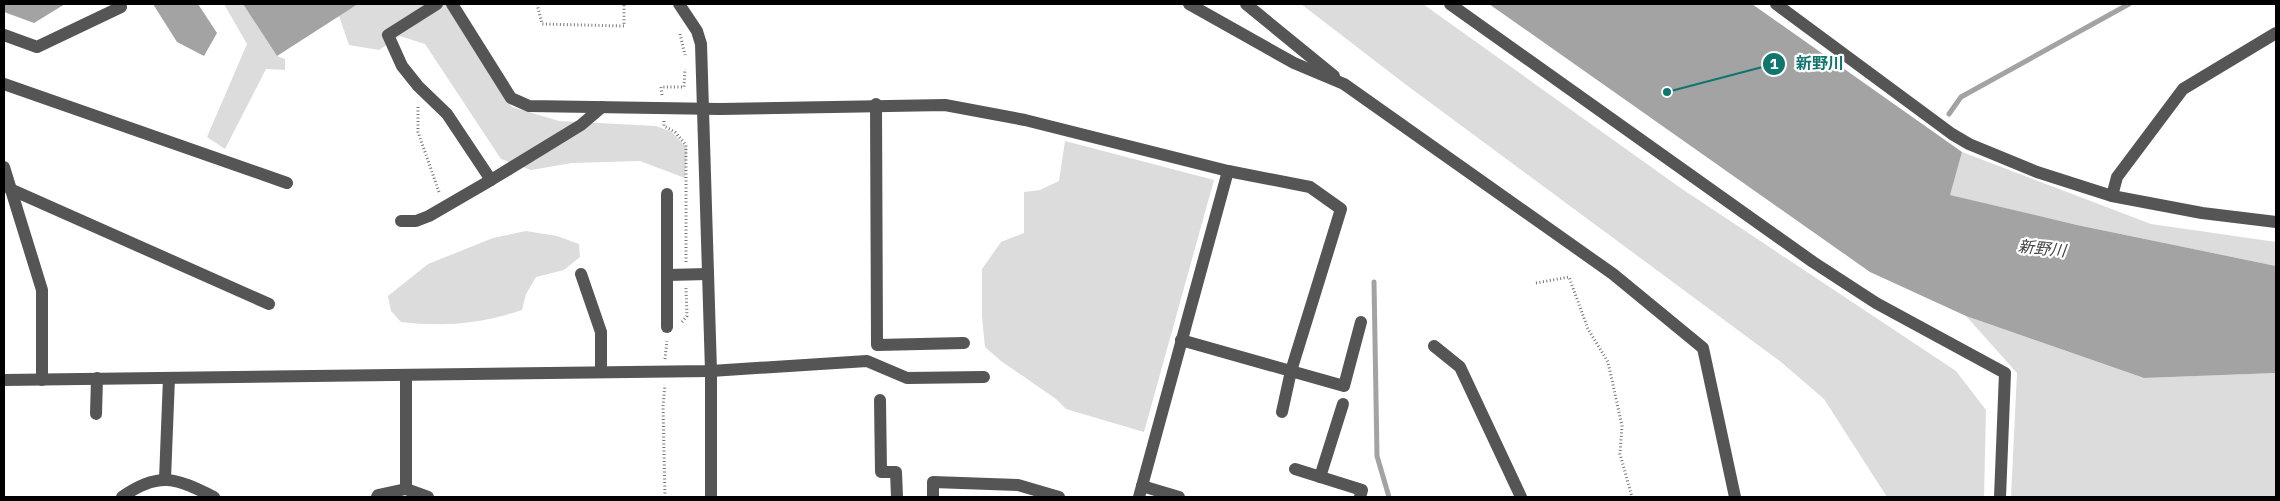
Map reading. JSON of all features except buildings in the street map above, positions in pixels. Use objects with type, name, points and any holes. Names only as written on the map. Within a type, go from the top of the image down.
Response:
[{"type":"street","points":[[437,4],[388,35],[402,66],[418,86],[447,114],[491,180]]},
{"type":"street","points":[[452,4],[511,98],[529,106],[702,108],[944,104],[1025,120],[1228,171],[1310,187],[1341,209],[1292,372],[1282,412]]},
{"type":"street","points":[[1189,4],[1294,63],[1344,84]]},
{"type":"street","points":[[1246,4],[1344,84],[1613,274],[1703,348],[1735,497]]},
{"type":"street","points":[[1450,4],[1821,267],[1876,303],[2005,373],[2000,497]]},
{"type":"street","points":[[1776,4],[1952,134],[1969,144],[2037,172],[2112,196],[2202,213],[2276,222]]},
{"type":"street","points":[[681,5],[697,31],[701,44],[711,371],[711,497]]},
{"type":"street","points":[[4,35],[36,47],[121,7]]},
{"type":"street","points":[[2112,196],[2117,177],[2183,89],[2276,33]]},
{"type":"street","points":[[4,84],[287,183]]},
{"type":"street","points":[[876,104],[877,345],[964,343]]},
{"type":"street","points":[[401,221],[416,222],[429,216],[582,125],[602,107]]},
{"type":"street","points":[[1179,497],[1140,491],[1228,171]]},
{"type":"street","points":[[4,172],[42,290],[42,380]]},
{"type":"street","points":[[10,188],[269,304]]},
{"type":"street","points":[[667,194],[667,327]]},
{"type":"street","points":[[582,274],[601,332],[601,372]]},
{"type":"street","points":[[667,275],[708,274]]},
{"type":"street","points":[[1181,340],[1344,386],[1361,322]]},
{"type":"street","points":[[1434,346],[1460,368],[1521,497]]},
{"type":"street","points":[[4,380],[711,371],[867,361],[908,378],[984,377]]},
{"type":"street","points":[[406,375],[406,489]]},
{"type":"street","points":[[96,414],[97,378]]},
{"type":"street","points":[[165,479],[169,378]]},
{"type":"street","points":[[880,400],[881,472],[896,472],[897,497]]},
{"type":"street","points":[[1320,477],[1343,404]]},
{"type":"street","points":[[1295,470],[1362,490],[1360,497]]},
{"type":"street","points":[[122,497],[140,484],[165,479],[189,484],[214,497]]},
{"type":"street","points":[[933,497],[933,482],[1018,484],[1052,496]]},
{"type":"street","points":[[378,497],[378,495],[406,489],[428,497]]},
{"type":"path","points":[[537,4],[542,24],[624,26],[624,4]]},
{"type":"path","points":[[418,86],[418,132],[439,192]]},
{"type":"path","points":[[1536,283],[1568,277],[1588,329],[1608,362],[1622,426],[1620,454],[1632,497]]},
{"type":"shaded area","points":[[224,4],[243,4],[277,56],[285,59],[285,70],[266,69],[225,149],[207,137],[247,44]]},
{"type":"shaded area","points":[[358,4],[447,4],[512,107],[559,121],[656,126],[672,132],[687,148],[685,178],[640,161],[572,163],[531,170],[501,159],[425,44],[400,36],[379,50],[349,45],[339,16]]},
{"type":"shaded area","points":[[1301,4],[1423,4],[1682,189],[1956,371],[1986,410],[1984,497],[1887,497],[1824,399],[1781,362],[1405,84]]},
{"type":"shaded area","points":[[1065,141],[1214,180],[1144,432],[1066,409],[1056,399],[1001,361],[985,347],[982,317],[982,269],[1001,242],[1024,233],[1024,192],[1040,190],[1059,181]]},
{"type":"shaded area","points":[[1962,152],[2151,224],[2276,242],[2276,266],[2077,225],[1949,195]]},
{"type":"shaded area","points":[[526,231],[557,236],[579,244],[580,257],[564,270],[536,277],[526,294],[522,310],[477,321],[448,324],[401,322],[391,311],[388,296],[428,264],[493,238]]},
{"type":"shaded area","points":[[1966,316],[2144,378],[2276,373],[2276,497],[2011,497],[2017,373]]},
{"type":"water","points":[[4,4],[65,4],[34,23],[4,12]]},
{"type":"water","points":[[153,4],[198,4],[217,33],[204,56],[177,42]]},
{"type":"water","points":[[243,4],[358,4],[277,56]]},
{"type":"water","points":[[1489,4],[1752,4],[1962,152],[1950,195],[2077,225],[2276,266],[2276,373],[2144,378],[1966,316],[1870,272]]},
{"type":"waterway","points":[[1949,114],[1961,97],[2129,4]]},
{"type":"waterway","points":[[1374,282],[1377,456],[1389,497]]},
{"type":"place","name":"新野川","points":[[1667,92]]}]
